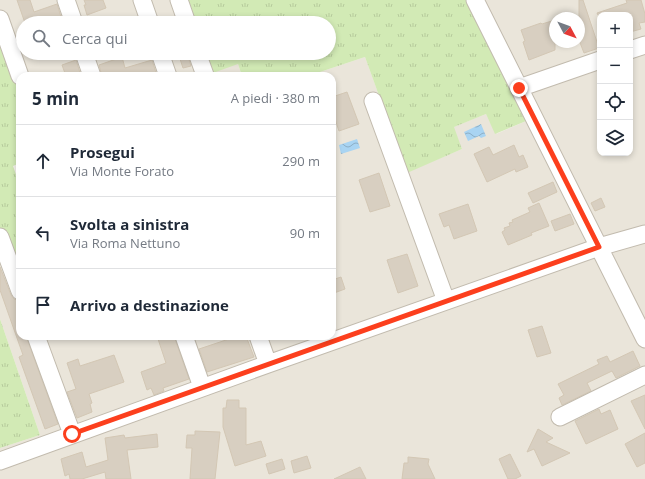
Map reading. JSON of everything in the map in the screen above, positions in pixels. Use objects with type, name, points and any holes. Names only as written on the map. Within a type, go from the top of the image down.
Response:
[{"type":"street","points":[[66,0],[72,16]]},
{"type":"street","points":[[142,0],[148,16]]},
{"type":"street","points":[[179,0],[185,16]]},
{"type":"street","points":[[475,0],[645,339]]},
{"type":"street","points":[[0,19],[19,72]]},
{"type":"street","points":[[633,49],[645,44]]},
{"type":"street","points":[[86,60],[91,72]]},
{"type":"street","points":[[162,60],[167,72]]},
{"type":"street","points":[[200,60],[204,72]]},
{"type":"street","points":[[519,88],[597,61]]},
{"type":"street","points":[[373,101],[446,301]]},
{"type":"street","points":[[336,340],[599,247],[645,234]]},
{"type":"street","points":[[0,237],[16,280]]},
{"type":"street","points":[[37,340],[72,434]]},
{"type":"street","points":[[185,340],[202,387]]},
{"type":"street","points":[[259,340],[268,364]]},
{"type":"street","points":[[0,460],[336,340]]},
{"type":"street","points":[[560,417],[645,376]]},
{"type":"shaded area","points":[[0,0],[184,0],[190,16],[16,16],[16,60],[225,60],[238,64],[241,72],[16,72],[16,82],[0,37]]},
{"type":"shaded area","points":[[467,0],[645,0],[645,479],[0,479],[0,448],[40,435],[0,319],[0,235],[16,265],[16,340],[336,340],[336,72],[320,72],[365,57],[407,172],[462,149],[453,127],[486,114],[496,134],[531,119]]},
{"type":"green space","points":[[184,0],[467,0],[531,119],[495,134],[486,114],[454,127],[462,149],[407,173],[365,57],[320,72],[241,72],[238,64],[216,72],[209,72],[205,60],[336,60],[336,16],[190,16]]},
{"type":"green space","points":[[0,37],[16,82],[16,165],[13,166],[16,175],[16,265],[0,235]]},
{"type":"green space","points":[[0,319],[40,435],[0,448]]},
{"type":"water","points":[[481,124],[486,136],[481,138],[479,136],[468,141],[464,132]]},
{"type":"water","points":[[357,139],[360,148],[341,154],[339,145]]},
{"type":"building","points":[[17,0],[30,0],[34,12],[57,4],[61,16],[23,16]]},
{"type":"building","points":[[84,0],[103,0],[106,8],[87,15]]},
{"type":"building","points":[[579,0],[583,0],[597,42],[597,49],[584,53],[582,48],[585,48],[585,12],[579,12]]},
{"type":"building","points":[[626,0],[641,0],[645,14],[645,22],[639,23],[641,29],[633,31],[633,12],[600,12],[627,3]]},
{"type":"building","points":[[549,22],[549,48],[555,48],[555,50],[529,60],[521,30],[541,23]]},
{"type":"building","points":[[76,60],[80,72],[65,72],[62,65]]},
{"type":"building","points":[[113,60],[123,60],[125,68],[152,60],[156,72],[101,72],[99,65]]},
{"type":"building","points":[[180,60],[189,60],[191,66],[183,68]]},
{"type":"building","points":[[347,92],[359,124],[339,131],[336,122],[336,96]]},
{"type":"building","points":[[514,145],[519,157],[523,155],[528,167],[516,172],[515,169],[487,182],[474,154],[489,147],[493,155]]},
{"type":"building","points":[[379,173],[390,206],[370,212],[359,180]]},
{"type":"building","points":[[553,182],[557,192],[533,203],[528,193]]},
{"type":"building","points":[[601,198],[605,207],[595,211],[591,203]]},
{"type":"building","points":[[539,203],[549,226],[531,233],[532,235],[508,245],[502,232],[505,230],[504,228],[510,226],[509,223],[513,222],[512,220],[530,212],[528,208]]},
{"type":"building","points":[[468,204],[477,231],[454,239],[449,225],[444,227],[439,214]]},
{"type":"building","points":[[570,214],[574,224],[555,231],[551,221]]},
{"type":"building","points":[[407,254],[418,286],[398,293],[387,260]]},
{"type":"building","points":[[0,267],[11,295],[16,300],[16,335],[0,290]]},
{"type":"building","points":[[341,277],[345,289],[336,292],[336,279]]},
{"type":"building","points":[[542,326],[551,353],[537,357],[528,330]]},
{"type":"building","points":[[18,340],[27,340],[58,424],[45,429],[19,357],[23,355]]},
{"type":"building","points":[[158,340],[175,340],[189,379],[163,388],[164,391],[154,395],[151,388],[147,390],[141,372],[166,363]]},
{"type":"building","points":[[226,340],[248,340],[254,357],[207,372],[199,349]]},
{"type":"building","points":[[633,351],[640,366],[616,378],[612,371],[587,383],[591,391],[562,405],[559,398],[564,395],[558,384],[599,364],[597,360],[607,356],[610,362]]},
{"type":"building","points":[[114,355],[124,382],[89,394],[92,403],[90,404],[92,412],[77,418],[67,392],[76,389],[67,363],[78,359],[80,366]]},
{"type":"building","points":[[645,395],[645,429],[631,401]]},
{"type":"building","points":[[227,400],[239,400],[239,408],[246,408],[246,445],[261,441],[266,456],[235,466],[223,427],[223,408],[226,408]]},
{"type":"building","points":[[599,409],[601,414],[610,410],[618,429],[586,444],[575,421]]},
{"type":"building","points":[[538,429],[553,438],[546,442],[570,453],[542,466],[534,449],[527,452]]},
{"type":"building","points":[[195,431],[220,432],[215,479],[190,479],[192,448],[186,448],[187,435],[195,435]]},
{"type":"building","points":[[645,433],[645,463],[637,467],[625,444]]},
{"type":"building","points":[[157,434],[158,447],[127,450],[131,479],[106,479],[105,472],[82,479],[70,479],[69,474],[65,476],[61,459],[82,452],[86,467],[108,460],[105,438],[124,435],[125,438]]},
{"type":"building","points":[[510,454],[521,476],[515,479],[508,479],[499,459]]},
{"type":"building","points":[[307,456],[311,468],[294,473],[291,461]]},
{"type":"building","points":[[408,457],[429,459],[428,464],[435,479],[402,479],[404,463],[408,463]]},
{"type":"building","points":[[282,459],[285,469],[269,474],[266,464]]},
{"type":"building","points":[[360,467],[366,479],[334,479]]},
{"type":"route","points":[[72,434],[599,247],[519,88]]}]
